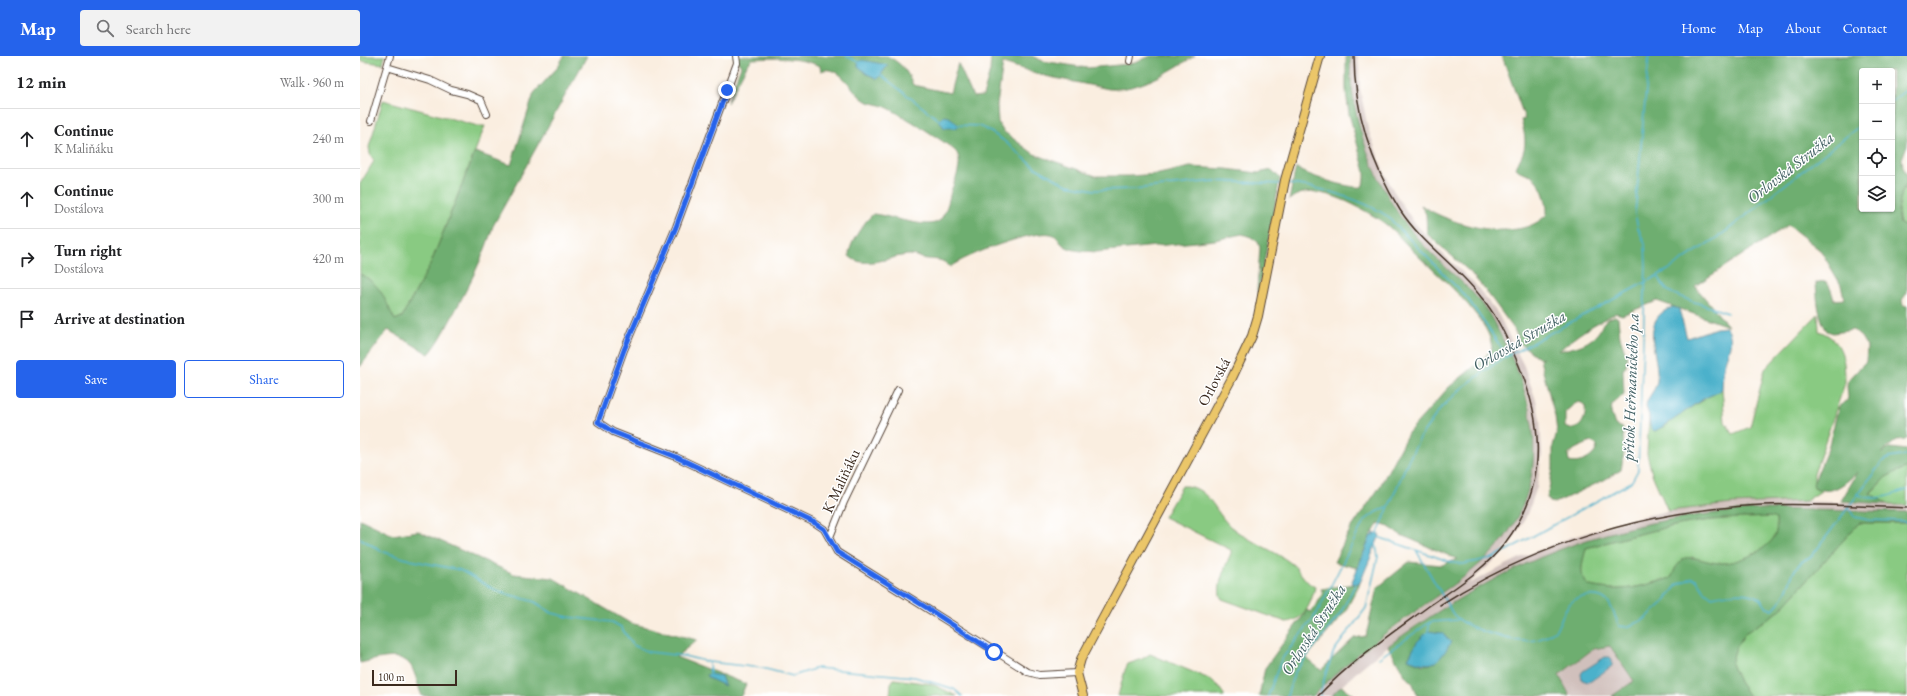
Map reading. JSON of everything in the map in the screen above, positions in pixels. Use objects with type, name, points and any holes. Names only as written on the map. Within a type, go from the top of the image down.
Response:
[{"type":"main road","name":"Orlovská","points":[[1077,673],[1084,653],[1245,352],[1252,336],[1263,296],[1285,184],[1320,56]]},
{"type":"main road","points":[[1077,673],[1083,696]]},
{"type":"street","points":[[371,121],[390,56]]},
{"type":"street","points":[[736,56],[737,63],[676,227],[624,350],[598,422],[613,432],[674,456],[815,523],[824,529],[830,537]]},
{"type":"street","points":[[387,67],[430,80],[451,90],[481,100],[487,114]]},
{"type":"street","name":"K Maliňáku","points":[[898,390],[844,502],[830,537],[837,552],[1028,672],[1039,675],[1077,673]]},
{"type":"shaded area","points":[[1350,56],[1358,56],[1360,89],[1368,129],[1383,169],[1393,190],[1413,221],[1442,253],[1474,283],[1498,314],[1524,366],[1536,400],[1540,419],[1542,454],[1537,487],[1531,504],[1525,519],[1508,546],[1468,584],[1522,557],[1569,538],[1639,517],[1668,511],[1731,504],[1790,501],[1907,504],[1907,512],[1790,509],[1731,511],[1670,519],[1604,535],[1525,564],[1479,587],[1418,624],[1388,646],[1362,667],[1331,696],[1313,696],[1327,681],[1354,658],[1461,579],[1489,555],[1502,541],[1524,501],[1529,485],[1534,454],[1532,420],[1529,402],[1517,369],[1492,318],[1469,288],[1436,258],[1407,226],[1386,193],[1376,173],[1367,152],[1355,111]]},
{"type":"shaded area","points":[[1611,646],[1634,681],[1612,696],[1570,696],[1559,675],[1593,649]]},
{"type":"green space","points":[[360,56],[385,56],[383,64],[360,61]]},
{"type":"green space","points":[[564,56],[587,56],[493,226],[475,272],[436,345],[429,354],[388,330],[360,367],[360,274],[374,283],[378,288],[395,320],[402,317],[431,263],[475,152],[511,165],[534,93],[557,68]]},
{"type":"green space","points":[[733,56],[887,56],[896,61],[903,68],[909,75],[913,85],[950,93],[958,63],[973,97],[983,96],[990,71],[991,56],[1032,56],[1043,61],[1087,68],[1129,64],[1151,56],[1195,56],[1154,79],[1132,87],[1121,89],[1109,89],[1045,76],[1003,63],[997,105],[998,122],[1003,131],[1034,154],[1096,176],[1159,174],[1190,167],[1258,173],[1272,170],[1280,178],[1258,295],[1257,289],[1260,248],[1258,242],[1251,237],[1242,234],[1215,240],[1097,252],[1079,251],[1065,247],[1055,235],[1042,234],[999,244],[970,256],[950,267],[940,260],[926,259],[912,255],[871,262],[855,260],[849,256],[849,251],[861,228],[873,214],[909,222],[928,224],[935,223],[940,220],[946,210],[958,172],[959,158],[957,153],[936,137],[901,115],[884,106],[866,101],[846,80],[834,71],[821,71],[820,66],[804,61],[778,58],[752,59],[746,67],[727,103],[741,66]]},
{"type":"green space","points":[[1346,56],[1350,56],[1353,97],[1357,118],[1370,158],[1387,195],[1402,219],[1416,237],[1484,306],[1509,352],[1527,400],[1532,424],[1534,448],[1532,471],[1527,494],[1517,517],[1503,540],[1475,568],[1365,649],[1313,696],[1259,696],[1265,668],[1307,610],[1310,612],[1317,604],[1323,593],[1321,589],[1360,583],[1345,612],[1306,658],[1321,670],[1354,638],[1366,636],[1377,588],[1409,562],[1442,565],[1457,559],[1401,535],[1386,525],[1379,523],[1371,535],[1357,568],[1334,562],[1350,530],[1379,488],[1408,433],[1449,387],[1480,362],[1492,349],[1490,337],[1486,329],[1469,306],[1384,223],[1371,214],[1348,202],[1322,193],[1310,192],[1299,194],[1289,200],[1296,167],[1308,174],[1328,181],[1348,186],[1362,187],[1365,179],[1365,172],[1349,114],[1346,92]]},
{"type":"green space","points":[[1502,56],[1907,56],[1907,145],[1902,159],[1903,167],[1907,175],[1907,182],[1902,192],[1898,211],[1900,224],[1907,227],[1907,293],[1902,300],[1903,305],[1907,306],[1907,439],[1897,440],[1881,453],[1891,448],[1907,450],[1907,467],[1886,477],[1870,493],[1887,504],[1841,501],[1858,472],[1843,484],[1832,490],[1821,490],[1814,487],[1813,484],[1828,448],[1839,406],[1847,401],[1848,381],[1866,361],[1867,347],[1861,337],[1853,330],[1833,333],[1827,331],[1820,314],[1816,283],[1827,283],[1834,300],[1844,299],[1841,285],[1821,251],[1788,225],[1695,286],[1728,326],[1657,301],[1622,315],[1616,313],[1586,330],[1559,351],[1587,342],[1599,332],[1606,320],[1615,316],[1618,318],[1620,337],[1627,357],[1626,366],[1623,370],[1624,394],[1612,405],[1611,413],[1615,425],[1623,428],[1624,453],[1621,470],[1604,480],[1555,503],[1550,502],[1547,498],[1553,469],[1553,446],[1557,432],[1555,416],[1540,360],[1543,358],[1540,359],[1520,343],[1514,329],[1470,272],[1427,234],[1426,214],[1421,205],[1449,219],[1466,225],[1485,229],[1503,230],[1520,228],[1535,223],[1547,214],[1545,198],[1537,182],[1530,175],[1516,168],[1523,153],[1525,144],[1525,136],[1521,120],[1525,119]],"holes":[[[1577,402],[1582,403],[1585,406],[1584,420],[1578,427],[1570,429],[1565,427],[1565,412]],[[1591,442],[1597,445],[1591,456],[1583,461],[1573,463],[1569,462],[1568,455],[1575,449]]]},
{"type":"green space","points":[[383,100],[478,126],[485,126],[431,263],[402,317],[395,320],[369,279],[360,274],[360,184],[374,161],[370,154],[369,147]]},
{"type":"green space","points":[[1907,182],[1907,227],[1900,224],[1898,208],[1900,197]]},
{"type":"green space","points":[[1818,314],[1819,331],[1827,335],[1838,345],[1843,358],[1845,374],[1845,383],[1814,474],[1814,487],[1821,491],[1806,501],[1731,504],[1668,511],[1652,474],[1647,454],[1649,413],[1649,425],[1664,427],[1688,409],[1722,389],[1725,422],[1733,434],[1750,427],[1765,369]]},
{"type":"green space","points":[[1907,467],[1907,505],[1889,505],[1870,494],[1886,477]]},
{"type":"green space","points":[[1182,486],[1199,490],[1210,500],[1231,527],[1245,537],[1292,564],[1311,585],[1315,587],[1309,605],[1302,615],[1293,621],[1286,622],[1222,599],[1219,589],[1220,583],[1231,550],[1164,517]]},
{"type":"green space","points":[[1762,509],[1907,512],[1907,523],[1859,523],[1778,612],[1745,633],[1735,650],[1731,664],[1739,682],[1749,696],[1612,696],[1634,681],[1610,646],[1593,649],[1559,675],[1570,696],[1418,696],[1413,684],[1406,677],[1388,646],[1447,606],[1477,588],[1541,557],[1574,544],[1642,525],[1672,519]],"holes":[[[1770,517],[1776,519],[1776,530],[1773,538],[1761,550],[1735,561],[1720,563],[1693,558],[1684,558],[1676,567],[1671,578],[1644,585],[1619,589],[1590,586],[1586,583],[1583,577],[1582,565],[1586,548],[1695,522],[1718,519]],[[1428,631],[1431,664],[1423,665],[1408,659],[1417,642]]]},
{"type":"green space","points":[[1770,517],[1776,519],[1776,530],[1773,538],[1761,550],[1743,559],[1719,563],[1692,557],[1676,567],[1671,578],[1628,588],[1610,589],[1594,587],[1586,583],[1583,577],[1582,565],[1586,548],[1695,522],[1718,519]]},
{"type":"green space","points":[[360,519],[393,535],[418,531],[514,574],[553,578],[630,623],[697,640],[676,657],[746,684],[741,696],[422,696],[413,670],[404,660],[397,658],[382,658],[360,663]]},
{"type":"green space","points":[[1859,523],[1907,523],[1907,696],[1749,696],[1739,682],[1731,664],[1735,650],[1745,633],[1778,612]]},
{"type":"green space","points":[[1150,654],[1207,678],[1218,686],[1225,696],[1118,696],[1128,664],[1142,659]]},
{"type":"green space","points":[[894,679],[932,684],[957,696],[890,696],[891,683]]},
{"type":"green space","points":[[1341,686],[1355,696],[1331,696]]},
{"type":"water","points":[[862,60],[888,65],[878,79],[867,74],[858,66],[858,62]]},
{"type":"water","points":[[944,116],[954,120],[958,125],[957,128],[944,128],[939,120]]},
{"type":"water","points":[[1673,307],[1679,309],[1687,338],[1716,328],[1726,327],[1731,341],[1723,370],[1722,389],[1717,393],[1703,399],[1655,431],[1651,428],[1646,407],[1646,403],[1655,388],[1657,381],[1653,329],[1656,320],[1662,313]]},
{"type":"water","points":[[1374,532],[1380,535],[1360,583],[1351,584],[1371,535],[1373,536]]},
{"type":"water","points":[[1428,631],[1442,633],[1451,642],[1438,660],[1429,664],[1423,664],[1408,659],[1417,642]]},
{"type":"water","points":[[1605,657],[1610,657],[1612,659],[1612,666],[1591,681],[1588,682],[1582,680],[1581,674],[1583,671]]},
{"type":"water","points":[[710,674],[721,676],[725,686],[708,678],[706,675]]},
{"type":"waterway","points":[[846,56],[860,63]]},
{"type":"waterway","name":"přítok Heřmanického p.a","points":[[1416,550],[1454,563],[1463,564],[1493,558],[1626,485],[1632,481],[1638,470],[1646,266],[1645,244],[1638,228],[1635,214],[1649,56]]},
{"type":"waterway","points":[[881,75],[939,120]]},
{"type":"waterway","name":"Orlovská Stružka","points":[[1895,99],[1907,89]]},
{"type":"waterway","points":[[956,125],[979,126],[986,129],[1003,140],[1036,168],[1067,185],[1095,190],[1134,189],[1214,181],[1281,184]]},
{"type":"waterway","name":"Orlovská Stružka","points":[[1377,535],[1407,463],[1422,434],[1441,408],[1463,387],[1500,360],[1668,270],[1725,232],[1859,126]]},
{"type":"waterway","points":[[1287,184],[1311,187],[1339,194],[1366,204],[1387,216],[1468,299],[1507,356]]},
{"type":"waterway","points":[[1658,276],[1665,288],[1677,296],[1727,313]]},
{"type":"waterway","points":[[1378,537],[1416,550],[1453,614],[1460,620],[1488,633],[1514,640],[1531,641],[1547,636],[1557,628],[1566,609],[1572,602],[1588,596],[1605,599],[1609,603],[1619,626],[1627,627],[1645,619],[1663,603],[1677,585],[1692,578],[1696,579],[1704,591],[1712,597],[1736,593],[1748,594],[1759,598],[1767,608],[1773,609],[1786,592],[1795,569],[1799,564],[1812,556],[1882,462],[1889,458],[1907,455]]},
{"type":"waterway","points":[[1859,495],[1877,498],[1907,490]]},
{"type":"waterway","points":[[1268,696],[1281,660],[1317,613],[1364,521],[1376,512],[1387,507]]},
{"type":"waterway","points":[[1850,508],[1855,517],[1869,520],[1902,521],[1907,523]]},
{"type":"waterway","points":[[360,538],[381,551],[410,560],[460,570],[497,591],[535,602],[552,613],[568,617],[612,622],[621,627],[633,645],[649,652],[684,656],[709,662],[762,668],[793,676],[817,668],[915,677],[954,689],[962,696]]},
{"type":"waterway","points":[[1320,696],[1334,651],[1366,608],[1378,557],[1376,544]]},
{"type":"waterway","name":"Orlovská Stružka","points":[[1287,696],[1294,673],[1340,614],[1356,583]]},
{"type":"waterway","points":[[1379,658],[1430,622],[1457,620]]},
{"type":"waterway","points":[[1428,631],[1430,622]]},
{"type":"waterway","points":[[709,662],[710,674]]},
{"type":"railway","points":[[1318,696],[1344,671],[1372,648],[1470,577],[1497,552],[1505,543],[1520,520],[1530,497],[1536,473],[1538,449],[1536,425],[1531,400],[1523,376],[1499,323],[1486,303],[1471,286],[1409,222],[1400,210],[1381,174],[1366,136],[1361,116],[1357,96],[1354,56]]},
{"type":"railway","points":[[1440,605],[1477,583],[1554,547],[1636,522],[1720,508],[1780,504],[1907,508]]},
{"type":"route","points":[[727,90],[676,227],[624,350],[598,422],[613,432],[674,456],[815,523],[824,529],[830,537],[837,552],[994,652]]}]
